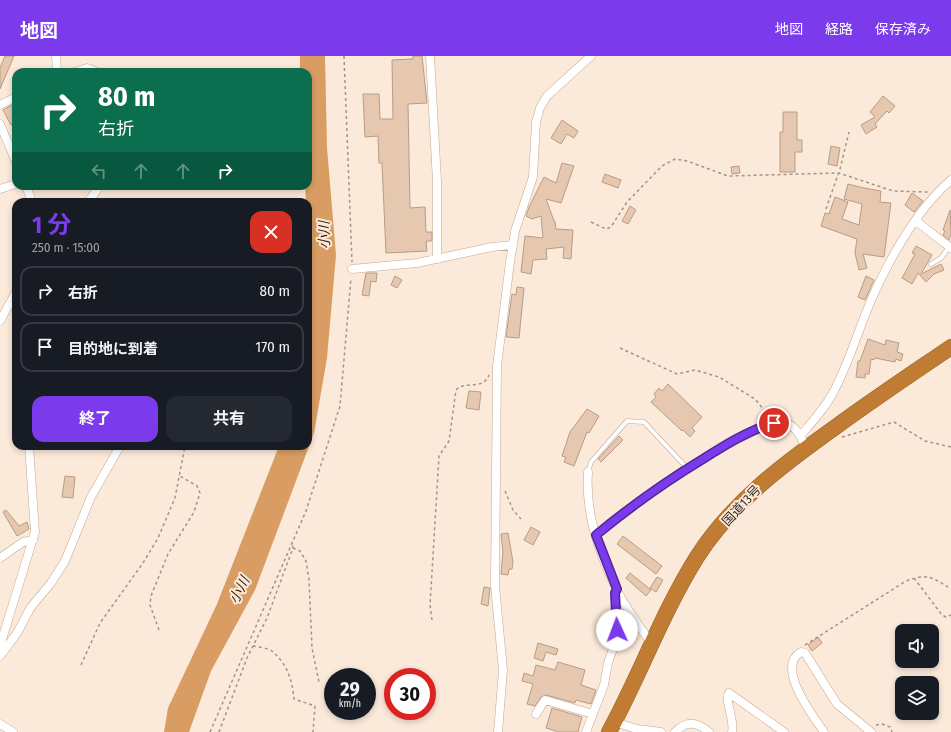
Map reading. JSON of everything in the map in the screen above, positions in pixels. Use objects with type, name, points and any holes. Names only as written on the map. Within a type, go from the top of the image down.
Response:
[{"type":"highway","name":"国道13号","points":[[611,727],[676,594],[698,556],[728,517],[804,441],[951,347]]},
{"type":"street","points":[[56,56],[57,68]]},
{"type":"street","points":[[430,56],[437,182],[437,259]]},
{"type":"street","points":[[498,732],[503,670],[495,586],[498,357],[512,245],[517,223],[533,177],[536,122],[540,108],[548,96],[591,56]]},
{"type":"street","points":[[0,104],[12,99]]},
{"type":"street","points":[[0,124],[12,152]]},
{"type":"street","points":[[596,535],[632,505],[724,445],[779,421],[790,425],[804,441],[835,390],[885,271],[916,221],[935,195],[951,180]]},
{"type":"street","points":[[0,189],[12,185]]},
{"type":"street","points":[[916,221],[950,247]]},
{"type":"street","points":[[352,269],[417,263],[492,247],[512,245]]},
{"type":"street","points":[[0,321],[12,299]]},
{"type":"street","points":[[0,646],[35,532],[35,509],[29,450]]},
{"type":"street","points":[[0,656],[17,633],[31,607],[51,582],[65,561],[91,497],[118,450]]},
{"type":"street","points":[[588,472],[588,505],[596,535],[617,589],[651,643]]},
{"type":"street","points":[[0,558],[23,542],[33,540]]},
{"type":"street","points":[[586,732],[604,685],[608,663],[616,643],[617,623],[615,593],[617,589]]},
{"type":"street","points":[[824,732],[804,703],[791,668],[794,658],[801,652],[805,653],[837,704],[869,729]]},
{"type":"street","points":[[732,732],[734,723],[728,698],[729,693],[784,732]]},
{"type":"street","points":[[536,714],[545,700],[593,714]]},
{"type":"street","points":[[675,732],[688,723],[696,723],[709,732]]},
{"type":"street","points":[[0,724],[14,732]]},
{"type":"street","points":[[611,727],[661,732]]},
{"type":"lane","points":[[931,264],[941,258],[950,247]]},
{"type":"lane","points":[[588,472],[591,462],[627,421],[644,422],[687,468]]},
{"type":"path","points":[[210,732],[292,540],[306,511],[340,406],[352,269],[344,56]]},
{"type":"path","points":[[826,209],[839,173],[849,132]]},
{"type":"path","points":[[591,222],[606,229],[611,227],[627,202],[662,166],[676,159],[687,161],[728,176],[839,173],[893,191],[925,191],[935,195]]},
{"type":"path","points":[[620,348],[677,374],[695,370],[719,376],[755,399],[774,423]]},
{"type":"path","points":[[432,620],[430,605],[439,456],[449,441],[456,390],[461,386],[479,385],[486,381],[493,360],[498,357]]},
{"type":"path","points":[[838,439],[894,422],[925,441],[951,447]]},
{"type":"path","points":[[81,665],[100,623],[143,563],[158,538],[175,498],[184,450]]},
{"type":"path","points":[[159,630],[150,605],[151,596],[168,554],[194,512],[200,493],[197,486],[180,476]]},
{"type":"path","points":[[496,480],[503,488],[512,510],[521,519]]},
{"type":"path","points":[[219,732],[253,646],[267,618],[293,548],[292,540]]},
{"type":"path","points":[[293,548],[300,551],[306,561],[309,580],[312,648],[319,682]]},
{"type":"path","points":[[801,652],[804,646],[906,581],[924,575],[930,576],[951,589]]},
{"type":"path","points":[[914,578],[940,613],[946,617],[951,615]]},
{"type":"path","points":[[253,646],[271,650],[282,664],[291,676],[294,700],[315,706],[313,732]]},
{"type":"path","points":[[869,729],[882,724],[890,727],[892,732]]},
{"type":"water","name":"小川","points":[[300,56],[325,56],[327,148],[336,255],[327,358],[312,438],[312,198],[306,198],[305,190],[312,190],[312,68],[300,68]]},
{"type":"water","name":"小川","points":[[277,450],[308,450],[255,590],[211,671],[189,732],[164,732],[168,708],[217,604]]},
{"type":"building","points":[[5,56],[14,56],[0,89],[0,68]]},
{"type":"building","points":[[413,56],[422,56],[427,103],[408,104],[410,208],[425,207],[426,232],[432,232],[432,241],[426,241],[427,251],[386,253],[382,163],[379,163],[378,136],[365,137],[363,94],[379,94],[380,119],[393,119],[392,60],[413,59]]},
{"type":"building","points":[[883,96],[895,106],[889,113],[887,111],[875,124],[877,127],[866,134],[861,125],[875,117],[870,112]]},
{"type":"building","points":[[12,105],[11,125],[3,110]]},
{"type":"building","points":[[783,112],[797,112],[797,140],[802,140],[802,152],[795,152],[795,172],[780,172],[780,132],[783,132]]},
{"type":"building","points":[[562,120],[578,131],[574,138],[567,134],[561,144],[551,138]]},
{"type":"building","points":[[831,146],[840,148],[837,166],[828,164]]},
{"type":"building","points":[[562,163],[574,166],[561,203],[546,199],[555,221],[556,229],[573,230],[571,259],[563,258],[564,247],[546,249],[547,259],[533,260],[531,274],[521,272],[525,236],[543,238],[541,216],[532,219],[526,216],[529,207],[544,177],[556,183]]},
{"type":"building","points":[[739,166],[740,173],[732,174],[731,167]]},
{"type":"building","points":[[605,174],[621,180],[618,188],[602,182]]},
{"type":"building","points":[[848,184],[881,191],[880,202],[891,203],[884,257],[863,254],[867,268],[859,270],[855,253],[857,239],[821,226],[825,213],[829,214],[835,197],[848,202],[842,219],[859,225],[862,204],[844,199]]},
{"type":"building","points":[[912,193],[923,201],[914,212],[905,205]]},
{"type":"building","points":[[630,206],[636,210],[628,224],[622,221]]},
{"type":"building","points":[[950,210],[951,234],[949,240],[943,235],[945,231],[943,230]]},
{"type":"building","points":[[916,246],[932,255],[921,274],[941,264],[944,270],[934,274],[926,282],[918,273],[912,284],[902,278],[915,254],[912,253]]},
{"type":"building","points":[[366,273],[377,273],[376,282],[371,281],[369,296],[362,295]]},
{"type":"building","points":[[395,276],[402,280],[397,288],[391,285]]},
{"type":"building","points":[[866,276],[874,280],[865,300],[858,297]]},
{"type":"building","points":[[517,287],[524,288],[519,338],[506,337],[512,294],[516,295]]},
{"type":"building","points":[[868,339],[885,345],[886,340],[899,343],[897,352],[903,354],[901,361],[896,359],[895,362],[875,358],[874,360],[871,359],[869,374],[865,374],[865,378],[856,377],[858,361],[860,361]]},
{"type":"building","points":[[668,384],[702,417],[692,428],[695,431],[690,437],[651,402],[656,397],[654,394],[659,388],[662,391]]},
{"type":"building","points":[[469,391],[481,392],[479,410],[466,408]]},
{"type":"building","points":[[587,409],[599,416],[589,433],[587,432],[574,466],[564,462],[566,457],[562,456],[570,432]]},
{"type":"building","points":[[619,436],[623,440],[601,462],[598,459]]},
{"type":"building","points":[[65,476],[75,477],[73,498],[62,497]]},
{"type":"building","points":[[6,510],[19,526],[27,522],[29,529],[17,536],[3,512]]},
{"type":"building","points":[[531,527],[540,532],[533,545],[524,540]]},
{"type":"building","points":[[508,533],[513,562],[512,569],[509,569],[508,575],[501,574],[503,552],[501,534]]},
{"type":"building","points":[[623,536],[662,566],[656,574],[617,544]]},
{"type":"building","points":[[630,573],[651,590],[646,596],[626,578]]},
{"type":"building","points":[[657,577],[663,580],[656,592],[650,588]]},
{"type":"building","points":[[484,587],[490,588],[488,606],[481,604]]},
{"type":"building","points":[[818,637],[822,643],[812,651],[808,645]]},
{"type":"building","points":[[538,643],[558,649],[556,655],[546,652],[543,661],[534,658]]},
{"type":"building","points":[[558,662],[585,670],[581,685],[596,690],[591,704],[576,700],[575,703],[546,695],[541,697],[535,706],[527,704],[533,684],[522,681],[524,673],[533,676],[536,665],[555,670]]},
{"type":"building","points":[[552,708],[582,717],[578,732],[559,732],[546,728]]},
{"type":"route","points":[[617,630],[615,593],[617,589],[604,561],[596,535],[632,505],[724,445],[766,425],[774,423]]}]
